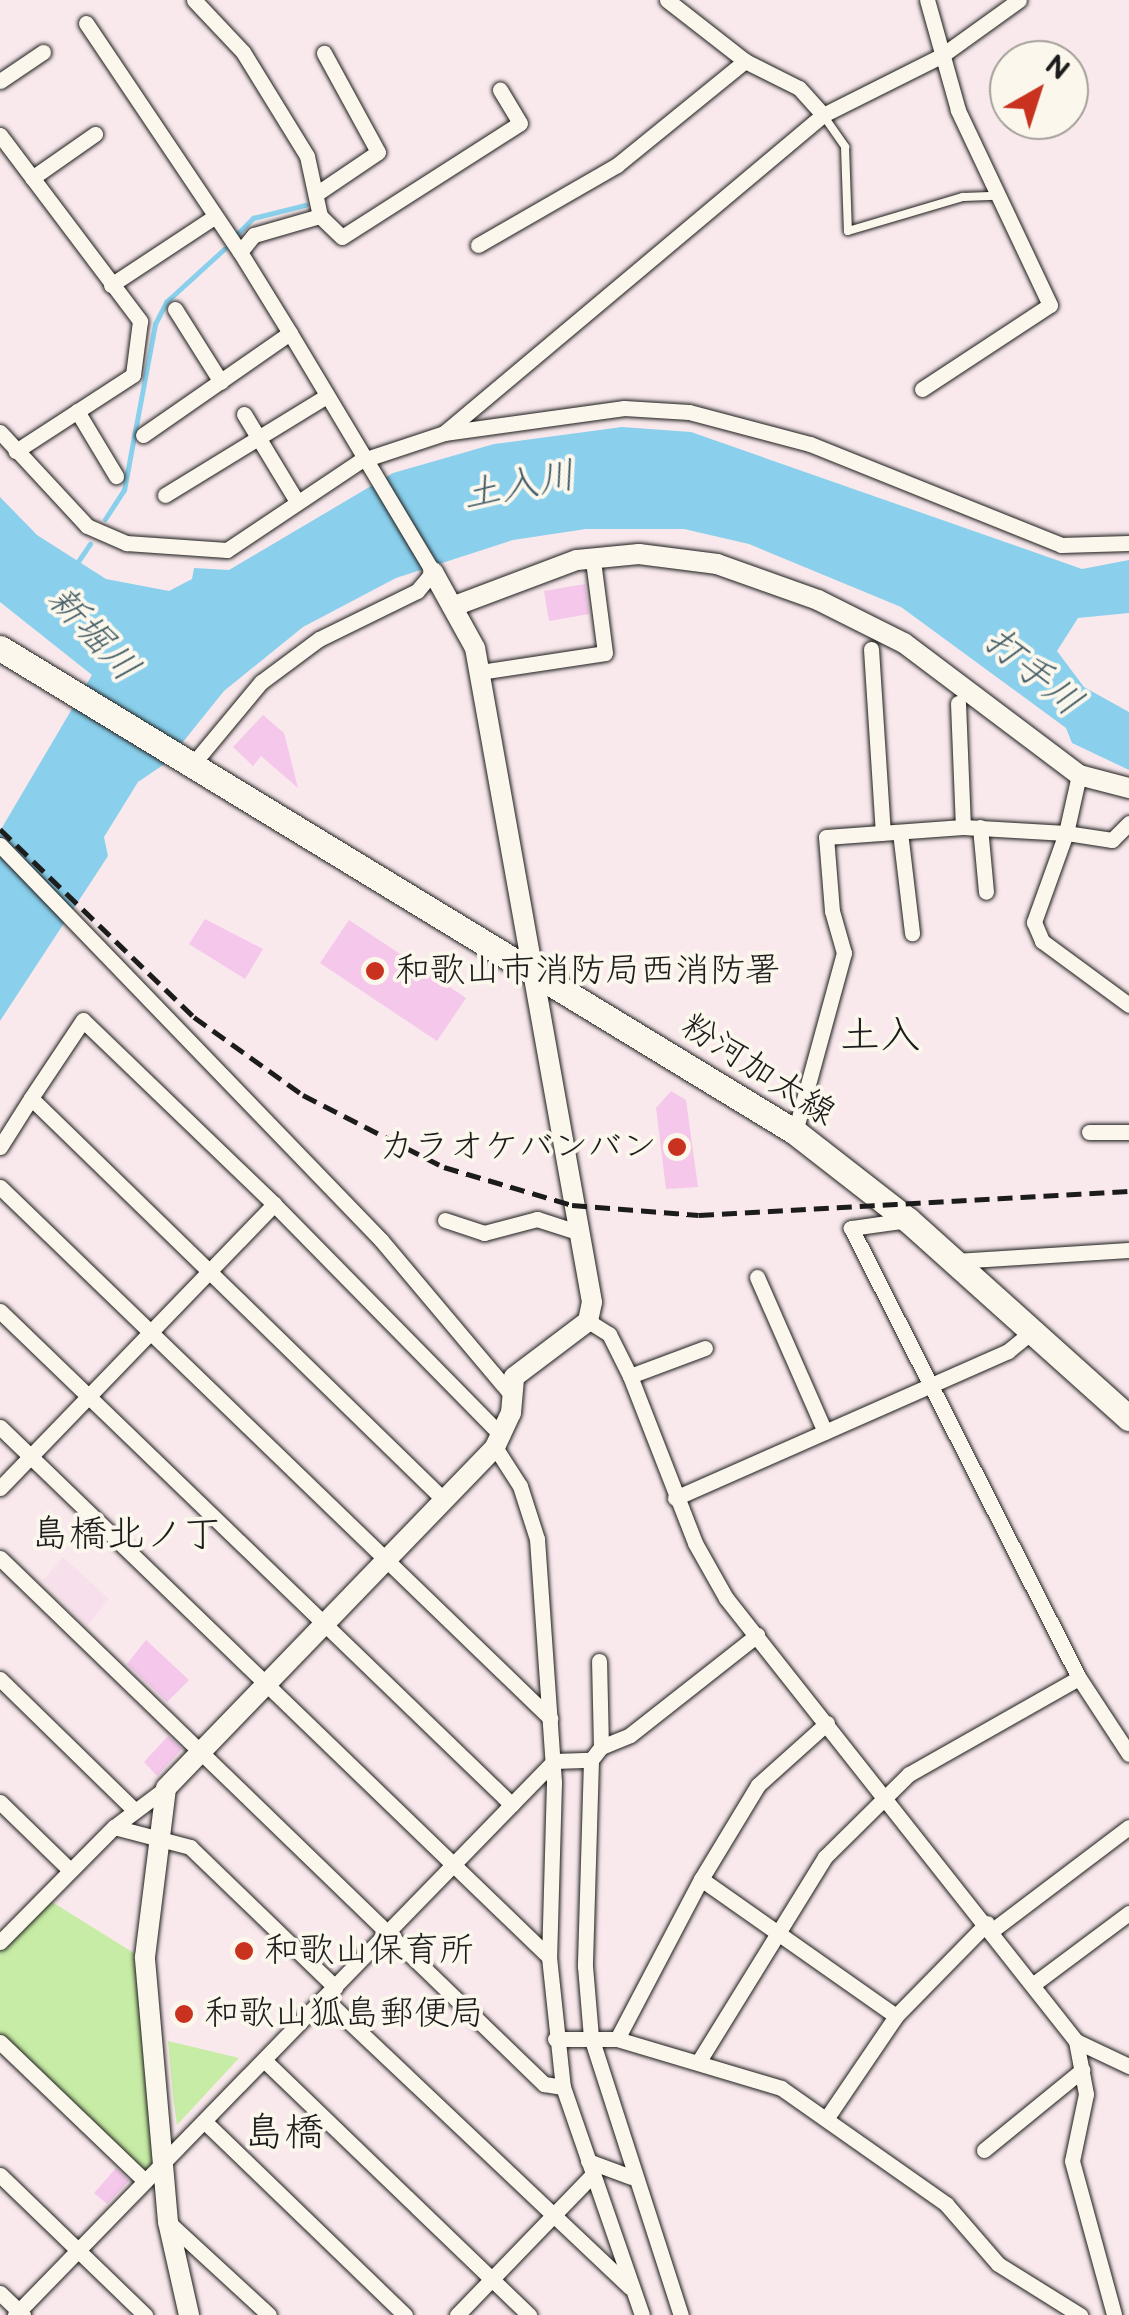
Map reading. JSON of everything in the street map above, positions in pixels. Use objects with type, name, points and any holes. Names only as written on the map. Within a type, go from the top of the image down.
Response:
[{"type":"main road","name":"粉河加太線","points":[[0,648],[794,1132],[908,1220],[1129,1418]]},
{"type":"street","points":[[194,0],[242,52],[307,156],[318,192],[320,216],[342,237],[520,124],[500,90]]},
{"type":"street","points":[[667,0],[746,61],[800,88],[823,115]]},
{"type":"street","points":[[922,390],[1050,306],[998,196],[941,56],[927,0]]},
{"type":"street","points":[[444,433],[823,115],[941,56],[1019,0]]},
{"type":"street","points":[[86,22],[240,252],[364,466],[457,605],[480,672],[578,1232],[588,1320],[609,1334],[630,1376],[675,1498],[726,1598],[1035,1982],[1076,2040],[1086,2094],[1072,2161],[1114,2315]]},
{"type":"street","points":[[0,81],[44,52]]},
{"type":"street","points":[[318,192],[378,152],[324,53]]},
{"type":"street","points":[[478,245],[617,165],[746,61]]},
{"type":"street","points":[[0,134],[140,320],[134,375],[16,451]]},
{"type":"street","points":[[32,178],[94,134]]},
{"type":"street","points":[[240,252],[254,235],[320,216]]},
{"type":"street","points":[[111,285],[214,217]]},
{"type":"street","points":[[175,308],[221,382]]},
{"type":"street","points":[[144,435],[290,333]]},
{"type":"street","points":[[164,495],[325,397]]},
{"type":"street","points":[[0,432],[68,512],[126,543],[227,550],[296,500],[444,433],[624,408],[688,412],[810,444],[1061,544],[1129,543]]},
{"type":"street","points":[[77,411],[116,476]]},
{"type":"street","points":[[244,414],[296,500]]},
{"type":"street","points":[[457,605],[504,582],[593,560],[638,554],[718,564],[818,600],[904,643],[1079,775],[1129,788]]},
{"type":"street","points":[[480,672],[604,653],[593,560]]},
{"type":"street","points":[[193,764],[261,682],[319,639],[417,591],[433,572]]},
{"type":"street","points":[[871,649],[891,832],[912,933]]},
{"type":"street","points":[[958,703],[971,827],[986,892]]},
{"type":"street","points":[[1079,775],[1066,833],[1034,922],[1042,942],[1129,1005]]},
{"type":"street","points":[[794,1132],[844,953],[832,912],[826,837],[971,827],[1112,840],[1129,823]]},
{"type":"street","points":[[0,845],[381,1240],[510,1393]]},
{"type":"street","points":[[0,1147],[83,1020],[274,1204],[498,1441],[520,1486],[538,1539],[554,1761],[549,1957],[563,2088],[642,2315]]},
{"type":"street","points":[[31,1098],[442,1498]]},
{"type":"street","points":[[1089,1132],[1129,1132]]},
{"type":"street","points":[[0,1187],[550,1718]]},
{"type":"street","points":[[0,1488],[274,1204]]},
{"type":"street","points":[[444,1220],[484,1233],[537,1219],[578,1232]]},
{"type":"street","points":[[908,1220],[851,1228],[1080,1678],[1128,1746]]},
{"type":"street","points":[[955,1261],[1129,1250]]},
{"type":"street","points":[[758,1277],[825,1432]]},
{"type":"street","points":[[0,1311],[512,1805]]},
{"type":"street","points":[[4,1931],[133,1809],[166,1788],[262,1682],[498,1441],[510,1393],[527,1363],[588,1320]]},
{"type":"street","points":[[675,1498],[932,1384],[1033,1331]]},
{"type":"street","points":[[630,1376],[705,1348]]},
{"type":"street","points":[[0,1427],[452,1868],[549,1957]]},
{"type":"street","points":[[0,1558],[544,2084],[563,2088]]},
{"type":"street","points":[[0,2293],[19,2314],[554,1761],[596,1754],[630,1735],[757,1635]]},
{"type":"street","points":[[600,1661],[585,1966],[591,2037],[632,2177],[681,2315]]},
{"type":"street","points":[[698,2061],[776,1928],[825,1858],[886,1797],[970,1734],[1080,1678]]},
{"type":"street","points":[[0,1680],[133,1809]]},
{"type":"street","points":[[617,2039],[700,1880],[758,1785],[827,1724]]},
{"type":"street","points":[[166,1788],[145,1956],[168,2222],[189,2315]]},
{"type":"street","points":[[0,1802],[70,1870]]},
{"type":"street","points":[[826,2119],[896,2016],[990,1926],[1129,1826]]},
{"type":"street","points":[[114,1827],[160,1836],[190,1847],[330,1993],[553,2216],[633,2290]]},
{"type":"street","points":[[700,1880],[776,1928],[896,2016]]},
{"type":"street","points":[[1035,1982],[1129,1913]]},
{"type":"street","points":[[555,2038],[617,2039],[781,2088],[946,2204],[998,2264],[1080,2315]]},
{"type":"street","points":[[1076,2040],[1129,2066]]},
{"type":"street","points":[[0,2042],[146,2181]]},
{"type":"street","points":[[264,2060],[529,2315]]},
{"type":"street","points":[[984,2150],[1082,2070]]},
{"type":"street","points":[[205,2122],[405,2315]]},
{"type":"street","points":[[590,2168],[632,2177]]},
{"type":"street","points":[[457,2315],[553,2216],[590,2168]]},
{"type":"street","points":[[0,2175],[146,2315]]},
{"type":"street","points":[[168,2222],[269,2315]]},
{"type":"lane","points":[[823,115],[844,147],[848,231],[963,197],[998,196]]},
{"type":"shaded area","points":[[63,1557],[109,1599],[87,1626],[43,1580]]},
{"type":"green space","points":[[44,1897],[145,1960],[162,2166],[145,2181],[0,2042],[0,1941]]},
{"type":"green space","points":[[168,2041],[239,2058],[177,2125],[173,2096]]},
{"type":"water","points":[[622,427],[691,432],[1082,569],[1129,560],[1129,613],[1078,618],[1057,651],[1084,687],[1129,712],[1129,770],[1072,743],[1066,728],[901,607],[749,544],[684,529],[586,529],[513,540],[396,578],[303,627],[224,691],[166,763],[138,782],[104,837],[108,856],[0,1021],[0,831],[92,675],[0,602],[0,497],[37,535],[106,579],[169,591],[192,579],[194,568],[229,570],[393,473],[494,444]]},
{"type":"building","points":[[585,584],[589,614],[549,621],[544,591]]},
{"type":"building","points":[[263,715],[284,733],[298,788],[261,756],[253,766],[233,747]]},
{"type":"building","points":[[205,919],[263,949],[245,979],[189,944]]},
{"type":"building","points":[[349,920],[466,998],[437,1041],[320,963]]},
{"type":"building","name":"カラオケバンバン","points":[[671,1091],[686,1100],[698,1187],[666,1189],[656,1108]]},
{"type":"building","points":[[146,1640],[189,1680],[167,1702],[127,1664]]},
{"type":"building","points":[[168,1736],[182,1749],[157,1776],[144,1762]]},
{"type":"building","points":[[116,2168],[129,2181],[107,2204],[94,2193]]},
{"type":"waterway","points":[[237,234],[253,218],[305,205]]},
{"type":"waterway","points":[[105,519],[124,490],[155,324],[166,302],[224,249]]},
{"type":"waterway","name":"新堀川","points":[[75,566],[90,544]]},
{"type":"railway","points":[[0,829],[194,1017],[303,1095],[444,1167],[572,1205],[699,1215],[1129,1191]]},
{"type":"place","name":"和歌山市消防局西消防署","points":[[375,971]]},
{"type":"place","name":"カラオケバンバン","points":[[677,1147]]},
{"type":"place","name":"和歌山保育所","points":[[244,1951]]},
{"type":"place","name":"和歌山狐島郵便局","points":[[184,2014]]},
{"type":"district","name":"土入","points":[[880,1036]]},
{"type":"district","name":"島橋北ノ丁","points":[[126,1535]]},
{"type":"district","name":"島橋","points":[[284,2133]]},
{"type":"water label","name":"土入川","points":[[519,486]]},
{"type":"water label","name":"打手川","points":[[1033,672]]}]
